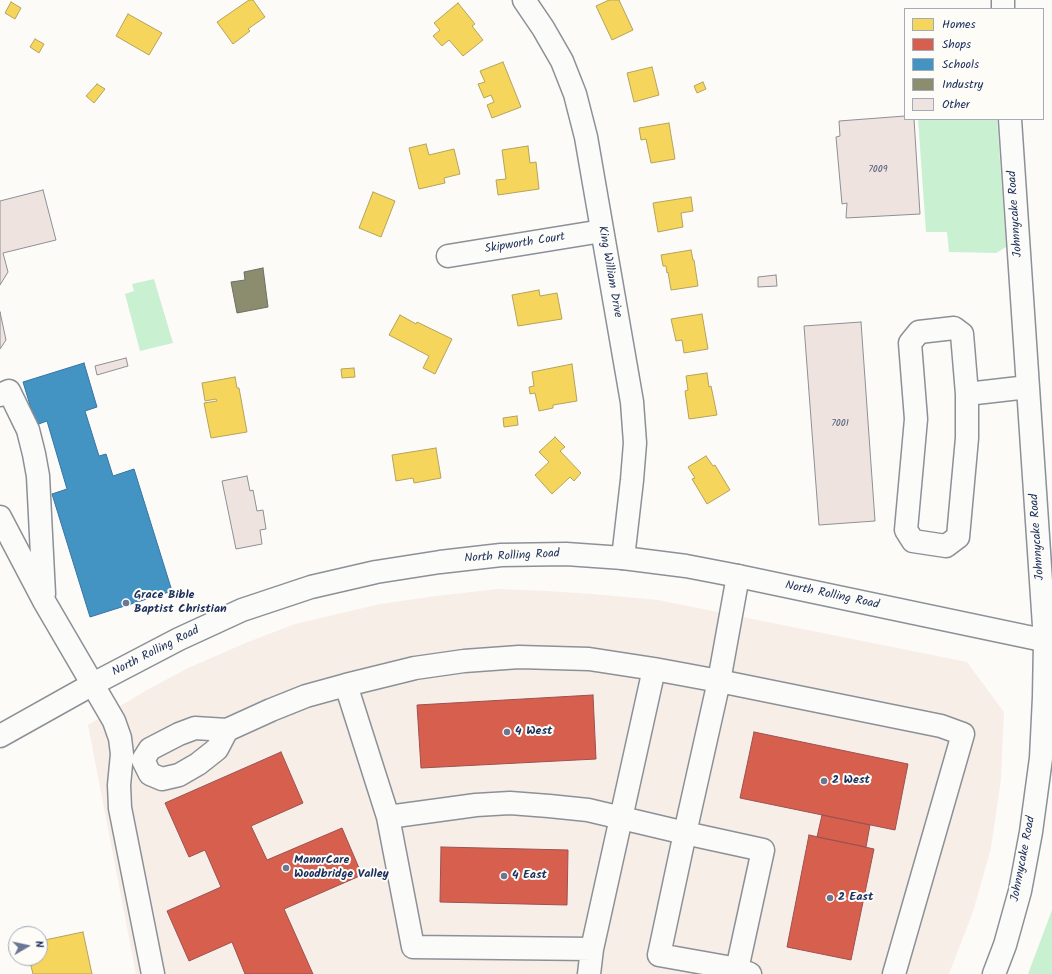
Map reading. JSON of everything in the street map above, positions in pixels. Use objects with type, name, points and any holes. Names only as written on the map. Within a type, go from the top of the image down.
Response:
[{"type":"street","name":"King William Drive","points":[[524,0],[543,28],[562,61],[576,94],[586,137],[632,402],[635,444],[623,558]]},
{"type":"street","name":"Johnnycake Road","points":[[994,974],[1005,945],[1020,891],[1031,832],[1041,758],[1044,697],[1049,642],[1043,489],[1028,387],[1010,120]]},
{"type":"street","name":"Skipworth Court","points":[[448,256],[602,232]]},
{"type":"street","points":[[954,328],[962,334],[967,394],[967,438],[958,537],[946,546],[913,541],[906,530],[916,419],[910,343],[919,332],[954,328]]},
{"type":"street","points":[[967,394],[1028,387]]},
{"type":"street","points":[[0,395],[9,390],[28,430],[34,454],[38,476],[44,601]]},
{"type":"street","points":[[0,517],[44,601],[94,684],[114,722],[120,738],[122,754],[119,785],[120,808],[153,974]]},
{"type":"street","name":"North Rolling Road","points":[[0,736],[179,639],[242,610],[311,587],[383,571],[440,562],[501,555],[566,554],[623,558],[686,566],[1049,642]]},
{"type":"street","points":[[388,817],[476,805],[510,803],[549,806],[588,810],[685,833],[763,850],[742,972],[659,955],[685,833],[719,681],[738,576]]},
{"type":"street","points":[[143,760],[150,749],[179,734],[195,728],[226,730],[306,696],[346,685],[415,668],[464,661],[519,657],[589,659],[654,669],[941,726],[963,734],[894,974]]},
{"type":"street","points":[[589,974],[592,949],[654,669]]},
{"type":"street","points":[[346,685],[388,817],[413,947],[592,949]]},
{"type":"street","points":[[122,754],[143,760],[150,774],[162,779],[179,775],[198,764],[217,749],[226,730]]},
{"type":"shaded area","points":[[497,589],[593,594],[658,600],[967,662],[1004,712],[1001,779],[991,848],[973,912],[949,974],[136,974],[88,725],[188,668],[248,642],[295,624],[380,604]]},
{"type":"green space","points":[[918,120],[997,120],[1006,247],[996,253],[949,252],[947,232],[926,232]]},
{"type":"green space","points":[[154,279],[173,343],[140,351],[125,294],[134,291],[132,284]]},
{"type":"green space","points":[[1052,910],[1052,974],[1028,974]]},
{"type":"building: Homes","points":[[249,0],[253,0],[265,17],[248,29],[250,31],[233,44],[217,22]]},
{"type":"building: Homes","points":[[609,0],[619,0],[633,30],[612,40],[596,6]]},
{"type":"building: Homes","points":[[11,2],[21,8],[15,19],[5,13]]},
{"type":"building: Homes","points":[[458,3],[475,24],[472,26],[483,40],[463,56],[449,40],[442,46],[433,36],[440,30],[434,23]]},
{"type":"building: Homes","points":[[128,14],[162,33],[149,55],[116,36]]},
{"type":"building: Homes","points":[[35,39],[44,44],[39,53],[30,47]]},
{"type":"building: Homes","points":[[503,62],[521,107],[492,118],[487,105],[494,102],[491,95],[484,98],[478,84],[485,82],[480,71]]},
{"type":"building: Homes","points":[[652,67],[659,95],[634,102],[627,73]]},
{"type":"building: Homes","points":[[703,82],[706,89],[697,93],[694,86]]},
{"type":"building: Homes","points":[[97,84],[105,89],[94,103],[86,96]]},
{"type":"building: Homes","points":[[669,123],[675,159],[651,163],[646,139],[641,140],[639,128]]},
{"type":"building: Homes","points":[[426,144],[429,155],[454,149],[460,174],[444,178],[445,183],[419,189],[409,148]]},
{"type":"building: Homes","points":[[528,146],[530,163],[536,162],[539,189],[498,195],[496,180],[506,179],[502,150]]},
{"type":"building: Homes","points":[[373,192],[395,201],[381,237],[359,228]]},
{"type":"building: Homes","points":[[691,197],[693,211],[681,213],[683,227],[658,232],[653,203]]},
{"type":"building: Homes","points":[[691,250],[698,286],[671,290],[668,272],[667,273],[666,266],[663,266],[661,255]]},
{"type":"building: Homes","points":[[539,290],[540,296],[557,293],[562,319],[518,326],[512,295]]},
{"type":"building: Homes","points":[[702,314],[708,349],[684,353],[682,340],[676,341],[671,319]]},
{"type":"building: Homes","points":[[400,315],[416,324],[417,322],[452,339],[435,374],[423,368],[429,356],[389,335]]},
{"type":"building: Homes","points":[[572,364],[577,401],[553,405],[553,408],[539,411],[535,393],[530,394],[529,387],[534,386],[532,372]]},
{"type":"building: Homes","points":[[354,368],[355,377],[342,378],[341,369]]},
{"type":"building: Homes","points":[[707,373],[709,387],[711,386],[717,415],[689,419],[685,391],[688,390],[686,376]]},
{"type":"building: Homes","points":[[235,377],[237,388],[239,388],[247,432],[211,438],[204,403],[217,401],[216,399],[205,401],[202,383]]},
{"type":"building: Homes","points":[[517,416],[518,425],[504,427],[503,418]]},
{"type":"building: Homes","points":[[555,437],[565,447],[560,451],[581,473],[574,481],[570,477],[552,494],[535,475],[549,462],[539,452]]},
{"type":"building: Homes","points":[[436,448],[441,478],[414,483],[413,478],[396,481],[392,455]]},
{"type":"building: Homes","points":[[706,456],[713,466],[715,465],[730,490],[707,504],[692,479],[695,478],[688,467]]},
{"type":"building: Homes","points":[[83,932],[92,974],[33,974],[31,966],[48,966],[48,939]]},
{"type":"building: Shops","name":"4 West","points":[[593,695],[596,759],[421,768],[417,705]]},
{"type":"building: Shops","name":"2 West","points":[[754,732],[908,764],[895,830],[740,798]]},
{"type":"building: Shops","name":"ManorCare Woodbridge Valley","points":[[281,752],[303,803],[251,826],[267,860],[342,828],[362,875],[284,909],[313,974],[245,974],[232,942],[189,961],[167,911],[221,887],[205,850],[189,857],[165,803]]},
{"type":"building: Shops","points":[[822,815],[870,825],[866,847],[817,837]]},
{"type":"building: Shops","name":"2 East","points":[[809,835],[874,849],[851,960],[787,947]]},
{"type":"building: Shops","name":"4 East","points":[[441,847],[568,850],[567,905],[440,902]]},
{"type":"building: Schools","points":[[84,363],[97,407],[85,411],[99,456],[106,454],[113,476],[134,469],[172,591],[90,617],[52,494],[67,489],[47,421],[36,425],[23,382]]},
{"type":"building: Industry","points":[[263,268],[268,307],[237,313],[231,282],[245,280],[244,272]]},
{"type":"building: Other","points":[[904,116],[904,120],[914,120],[920,214],[846,218],[847,203],[842,204],[836,137],[840,136],[839,121]]},
{"type":"building: Other","points":[[43,190],[56,240],[3,253],[8,272],[0,285],[0,201]]},
{"type":"building: Other","points":[[776,275],[777,286],[758,287],[758,277]]},
{"type":"building: Other","points":[[0,312],[6,340],[0,349]]},
{"type":"building: Other","points":[[861,322],[875,521],[819,525],[804,326]]},
{"type":"building: Other","points":[[126,358],[128,366],[97,375],[95,366]]},
{"type":"building: Other","points":[[247,476],[250,491],[253,490],[257,511],[263,510],[266,529],[260,530],[262,544],[236,549],[222,481]]},
{"type":"place","name":"Grace Bible Baptist Christian","points":[[126,603]]},
{"type":"place","name":"4 West","points":[[507,732]]},
{"type":"place","name":"2 West","points":[[824,781]]},
{"type":"place","name":"ManorCare Woodbridge Valley","points":[[286,868]]},
{"type":"place","name":"4 East","points":[[504,876]]},
{"type":"place","name":"2 East","points":[[830,898]]}]
